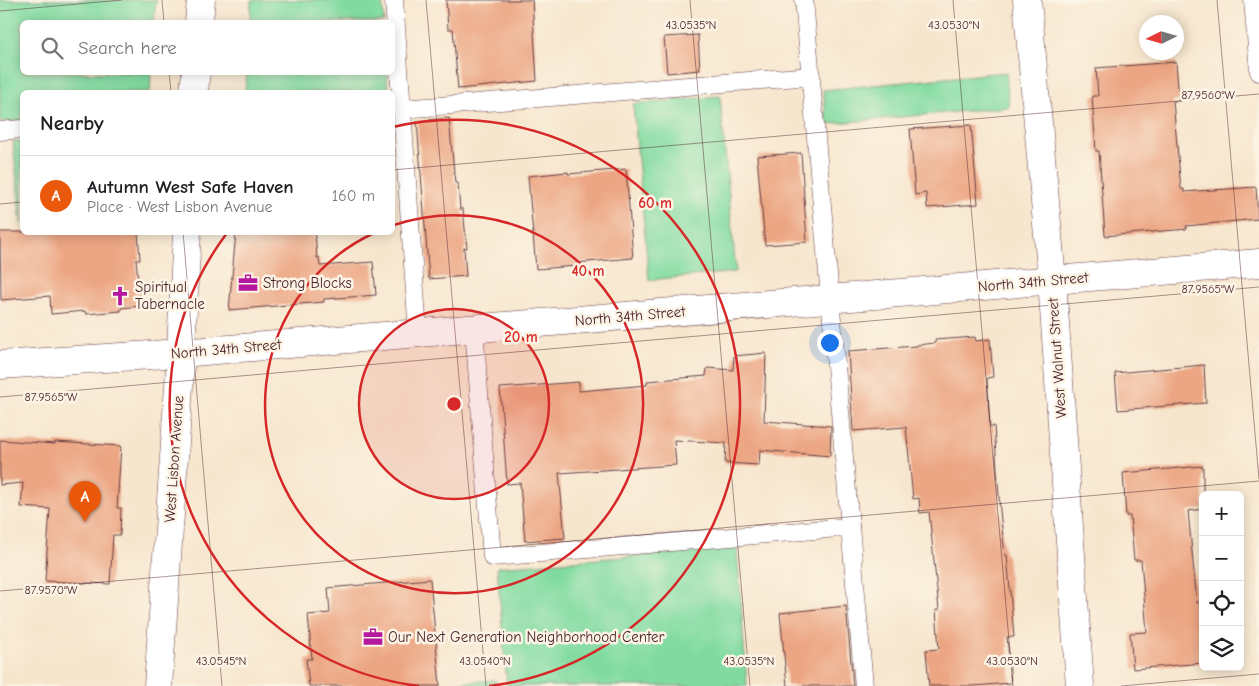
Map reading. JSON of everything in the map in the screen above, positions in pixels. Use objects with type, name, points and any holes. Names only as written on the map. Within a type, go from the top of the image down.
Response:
[{"type":"street","points":[[199,20],[201,0]]},
{"type":"street","name":"West Walnut Street","points":[[1027,0],[1052,280],[1080,686]]},
{"type":"street","points":[[194,90],[196,75]]},
{"type":"street","name":"West Lisbon Avenue","points":[[158,686],[181,353],[187,235]]},
{"type":"street","name":"North 34th Street","points":[[0,366],[181,353],[1259,263]]},
{"type":"lane","points":[[394,0],[418,332]]},
{"type":"lane","points":[[804,0],[864,686]]},
{"type":"lane","points":[[1253,0],[1258,38],[1259,72]]},
{"type":"lane","points":[[402,109],[811,76]]},
{"type":"lane","points":[[0,131],[20,129]]},
{"type":"lane","points":[[474,329],[492,557],[850,527]]},
{"type":"green space","points":[[0,0],[156,0],[154,20],[20,20],[20,75],[151,75],[150,90],[20,90],[20,120],[0,122]]},
{"type":"green space","points":[[251,0],[382,0],[384,20],[250,20]]},
{"type":"green space","points":[[1006,72],[1009,107],[827,124],[823,90]]},
{"type":"green space","points":[[247,75],[387,75],[388,90],[245,90]]},
{"type":"green space","points":[[720,96],[736,272],[649,280],[633,104]]},
{"type":"green space","points":[[13,141],[20,141],[20,213]]},
{"type":"green space","points":[[737,548],[747,686],[507,686],[497,567]]},
{"type":"green space","points":[[494,680],[499,686],[455,686],[457,683]]},
{"type":"building","points":[[446,0],[532,0],[537,81],[458,89],[453,29],[448,29]]},
{"type":"building","points":[[698,35],[700,70],[667,73],[664,37]]},
{"type":"building","points":[[1176,62],[1179,101],[1173,101],[1181,189],[1184,189],[1184,192],[1256,187],[1258,219],[1186,226],[1187,229],[1105,236],[1099,151],[1096,151],[1092,96],[1098,96],[1096,68]]},
{"type":"building","points":[[449,118],[455,183],[458,183],[460,209],[463,209],[467,248],[464,248],[466,276],[429,279],[417,121]]},
{"type":"building","points":[[971,125],[978,204],[927,208],[926,193],[915,195],[910,129]]},
{"type":"building","points":[[801,153],[807,242],[765,245],[757,156]]},
{"type":"building","points":[[626,169],[633,258],[576,263],[576,266],[536,269],[528,176]]},
{"type":"building","points":[[0,232],[20,232],[20,235],[138,235],[140,260],[136,260],[141,306],[121,308],[121,311],[86,314],[85,311],[51,314],[50,296],[1,300]]},
{"type":"building","points":[[236,235],[315,235],[317,258],[319,257],[320,266],[373,262],[376,295],[324,299],[324,302],[229,310]]},
{"type":"building","points":[[975,337],[976,341],[990,339],[993,377],[987,378],[990,427],[994,426],[1000,511],[1005,555],[1007,555],[1014,637],[1007,637],[1011,683],[973,686],[929,686],[926,650],[939,649],[936,610],[939,610],[929,512],[920,513],[919,498],[913,499],[906,427],[853,431],[848,351],[917,346],[935,343],[935,340]]},
{"type":"building","points":[[766,353],[764,421],[831,426],[830,456],[760,450],[759,465],[725,463],[726,443],[674,440],[676,465],[559,473],[565,538],[525,541],[520,483],[507,484],[500,388],[579,382],[579,391],[647,385],[647,381],[706,376],[707,368],[733,370],[734,356]]},
{"type":"building","points":[[1204,365],[1206,403],[1118,410],[1115,373]]},
{"type":"building","points":[[0,440],[121,446],[117,508],[121,508],[120,535],[113,535],[110,584],[45,581],[50,509],[21,507],[23,483],[0,485]]},
{"type":"building","points":[[1203,466],[1203,491],[1199,491],[1199,510],[1188,511],[1197,603],[1199,603],[1199,663],[1133,669],[1130,633],[1147,632],[1141,560],[1134,560],[1130,516],[1126,516],[1123,473]]},
{"type":"building","name":"Our Next Generation Neighborhood Center","points":[[430,579],[440,686],[309,686],[306,659],[312,659],[308,615],[330,613],[328,588]]},
{"type":"building","points":[[846,606],[853,686],[787,686],[780,613]]},
{"type":"place","name":"Strong Blocks","points":[[248,283]]},
{"type":"place","name":"Spiritual Tabernacle","points":[[120,296]]},
{"type":"place","name":"Autumn West Safe Haven","points":[[85,522]]},
{"type":"place","name":"Our Next Generation Neighborhood Center","points":[[373,637]]}]
